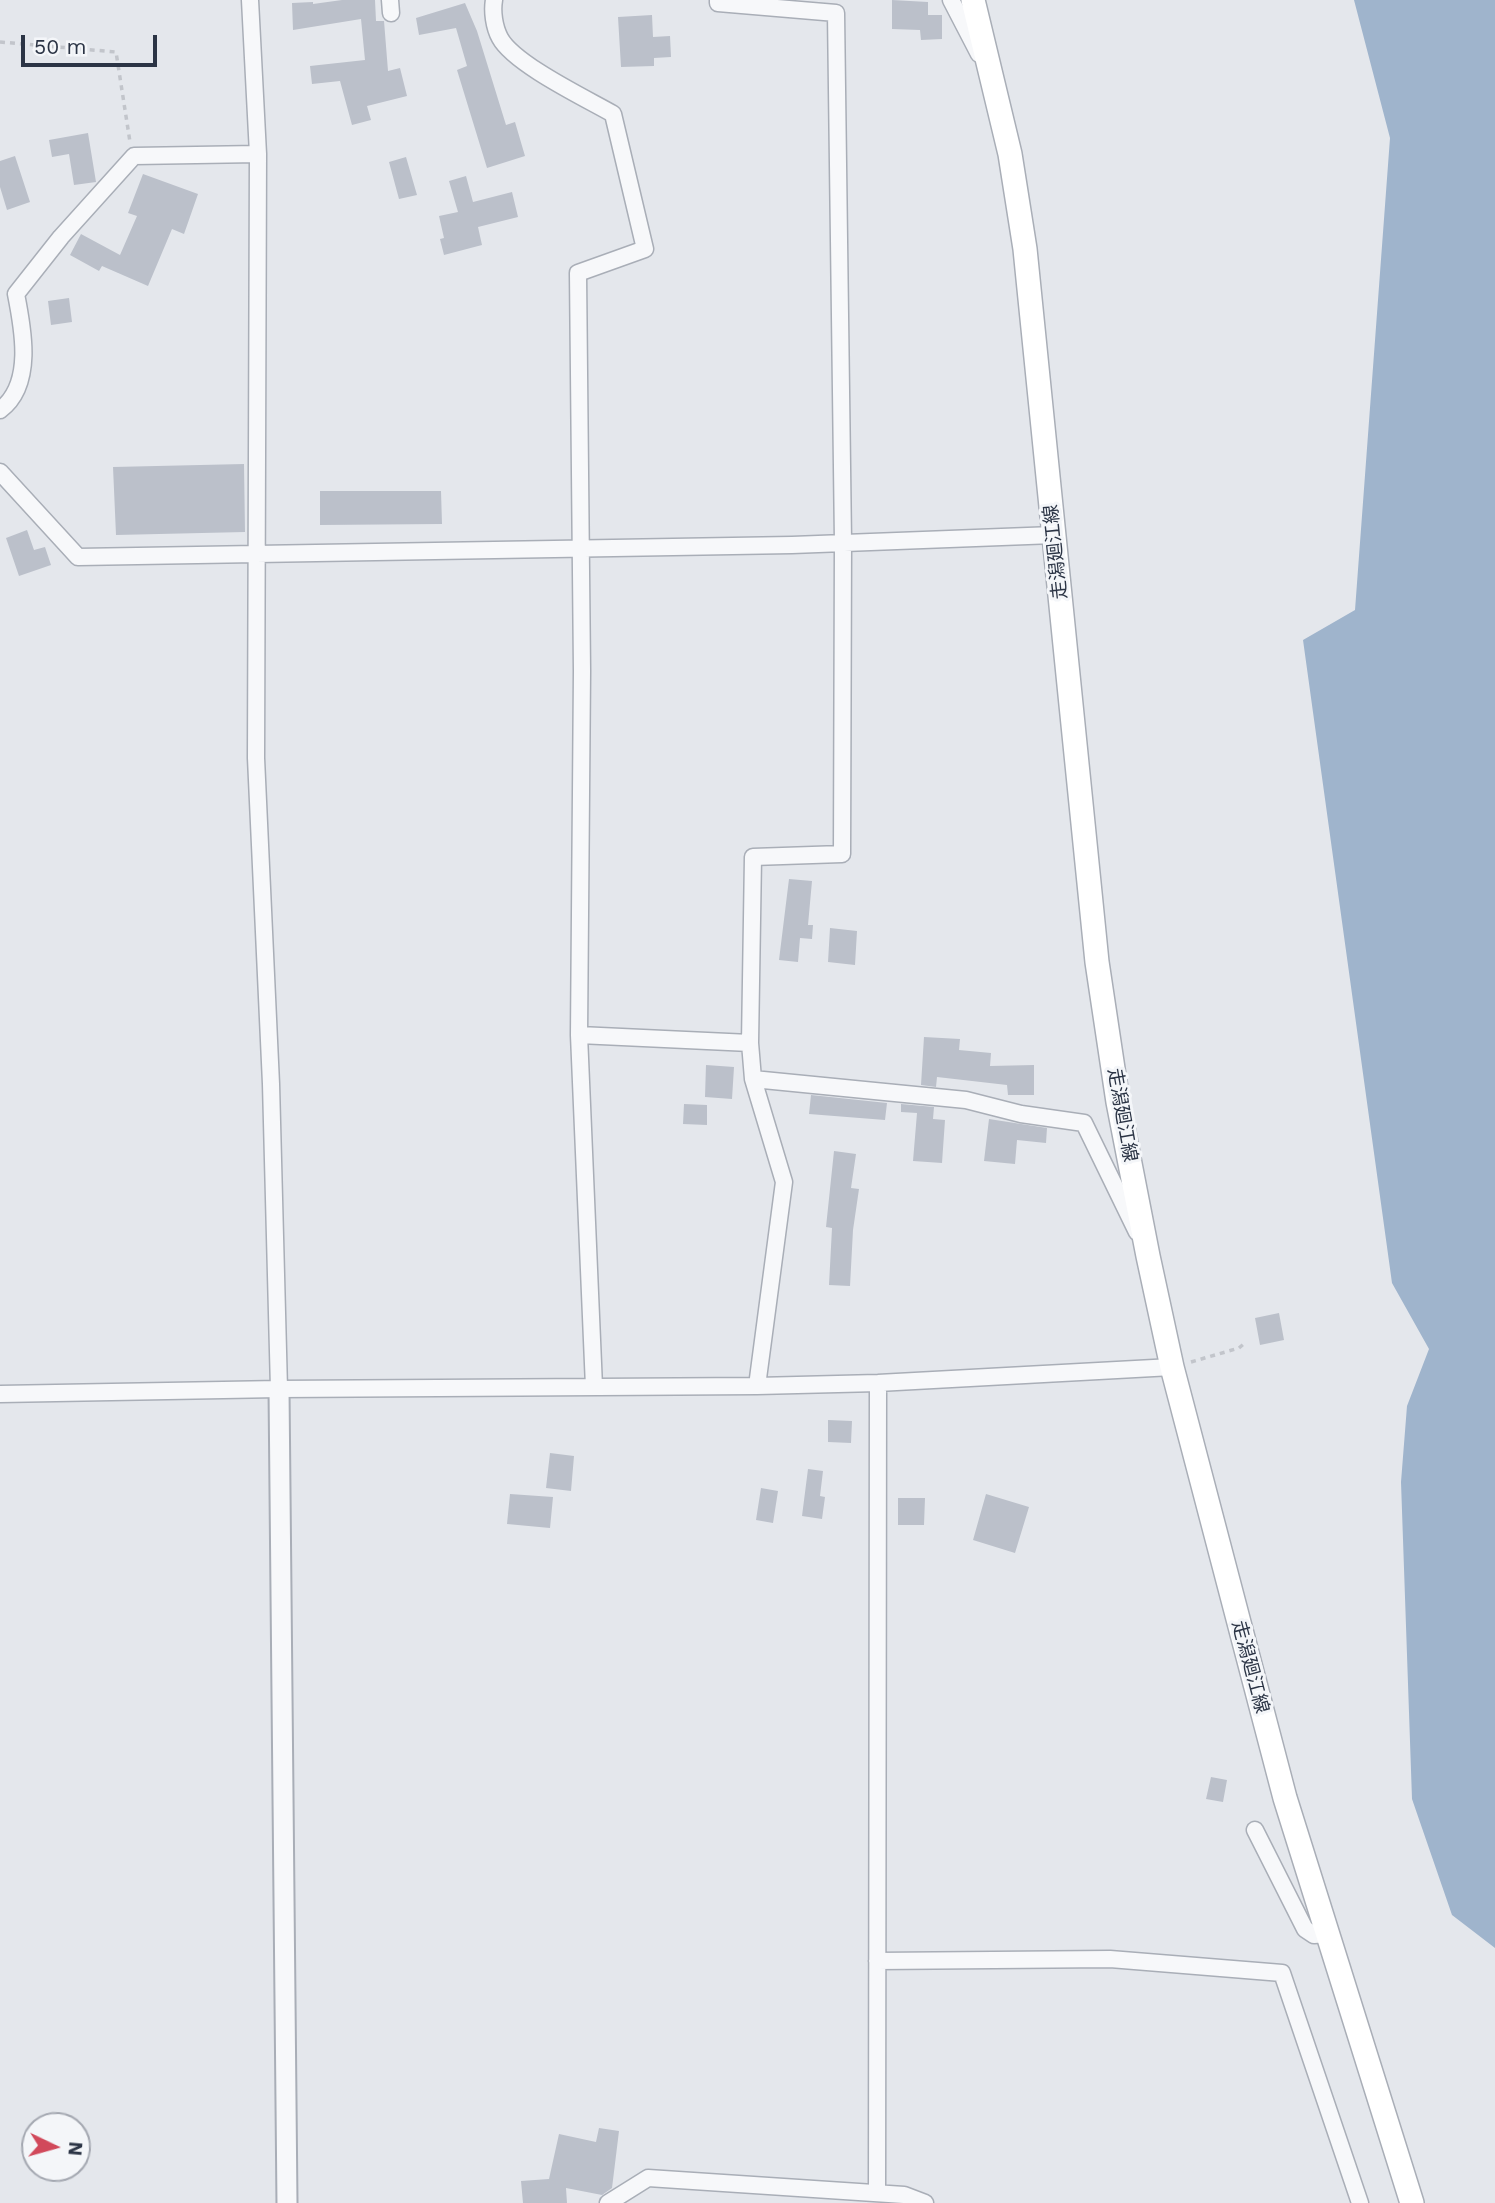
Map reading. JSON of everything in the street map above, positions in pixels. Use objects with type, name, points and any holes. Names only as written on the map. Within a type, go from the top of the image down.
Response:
[{"type":"main road","name":"走潟廻江線","points":[[973,0],[1010,154],[1025,249],[1097,962],[1118,1102],[1148,1256],[1172,1367],[1271,1746],[1412,2203]]},
{"type":"street","points":[[250,0],[258,154],[256,758],[271,1084],[279,1389],[287,2203]]},
{"type":"street","points":[[494,0],[493,10],[500,37],[518,58],[613,114],[645,248],[578,273],[581,546],[579,1035],[594,1387]]},
{"type":"street","points":[[718,0],[718,3],[836,13],[843,542],[842,854],[753,857],[750,1043],[753,1079],[784,1182],[757,1386]]},
{"type":"street","points":[[951,0],[992,79]]},
{"type":"street","points":[[0,410],[9,403],[17,385],[25,338],[8,292],[134,156],[258,154]]},
{"type":"street","points":[[0,472],[78,557],[843,542],[1054,535]]},
{"type":"street","points":[[579,1035],[750,1043]]},
{"type":"street","points":[[753,1079],[966,1100],[1021,1114],[1084,1123],[1148,1256]]},
{"type":"street","points":[[0,1394],[757,1386],[878,1383],[1172,1367]]},
{"type":"street","points":[[877,2193],[878,1383]]},
{"type":"street","points":[[1255,1830],[1305,1929],[1314,1935],[1327,1934]]},
{"type":"street","points":[[877,1961],[1110,1959],[1282,1973],[1360,2203]]},
{"type":"street","points":[[608,2203],[648,2178],[904,2195],[925,2203]]},
{"type":"path","points":[[0,43],[116,52],[125,126],[134,156]]},
{"type":"path","points":[[1172,1367],[1239,1348],[1246,1342]]},
{"type":"water","points":[[1354,0],[1495,0],[1495,1948],[1452,1915],[1412,1799],[1401,1482],[1407,1406],[1429,1349],[1392,1283],[1303,640],[1355,610],[1390,138]]},
{"type":"building","points":[[342,0],[375,0],[376,21],[384,21],[388,71],[400,68],[407,96],[367,106],[371,120],[352,125],[340,81],[312,84],[310,66],[365,60],[361,19],[293,30],[292,3],[313,4]]},
{"type":"building","points":[[892,0],[928,2],[928,15],[942,15],[942,39],[921,40],[920,30],[892,29]]},
{"type":"building","points":[[465,3],[477,31],[506,125],[515,122],[525,156],[487,168],[457,70],[467,66],[456,28],[419,35],[416,18]]},
{"type":"building","points":[[652,15],[653,37],[670,36],[671,57],[654,58],[654,66],[621,67],[618,17]]},
{"type":"building","points":[[88,133],[96,182],[74,185],[69,154],[52,157],[49,140]]},
{"type":"building","points":[[15,156],[30,202],[7,210],[0,187],[0,161]]},
{"type":"building","points":[[406,157],[417,195],[399,199],[389,162]]},
{"type":"building","points":[[143,174],[198,194],[184,234],[172,229],[148,286],[102,266],[99,271],[70,255],[81,234],[120,255],[137,216],[128,213]]},
{"type":"building","points":[[466,176],[473,202],[512,192],[518,217],[478,227],[482,245],[444,255],[440,239],[444,238],[439,216],[458,212],[449,181]]},
{"type":"building","points":[[69,298],[72,322],[51,325],[48,301]]},
{"type":"building","points":[[244,464],[245,532],[116,535],[113,467]]},
{"type":"building","points":[[320,491],[441,491],[442,524],[320,525]]},
{"type":"building","points":[[27,530],[34,550],[45,547],[51,565],[19,576],[6,538]]},
{"type":"building","points":[[789,879],[812,881],[808,925],[813,925],[812,939],[800,938],[798,962],[779,960]]},
{"type":"building","points":[[830,928],[857,931],[855,965],[828,962]]},
{"type":"building","points":[[924,1037],[960,1039],[959,1050],[991,1053],[990,1066],[1034,1065],[1034,1095],[1008,1095],[1007,1085],[937,1077],[936,1087],[921,1085]]},
{"type":"building","points":[[706,1065],[734,1067],[732,1099],[705,1097]]},
{"type":"building","points":[[811,1095],[887,1103],[885,1120],[809,1114]]},
{"type":"building","points":[[684,1104],[707,1105],[707,1125],[683,1124]]},
{"type":"building","points":[[901,1104],[934,1107],[933,1119],[945,1120],[942,1163],[913,1161],[917,1113],[901,1112]]},
{"type":"building","points":[[989,1119],[1047,1128],[1046,1143],[1017,1140],[1015,1164],[984,1161]]},
{"type":"building","points":[[834,1151],[856,1154],[851,1188],[859,1189],[853,1230],[850,1286],[829,1285],[832,1228],[826,1227]]},
{"type":"building","points":[[1279,1313],[1284,1340],[1260,1345],[1255,1318]]},
{"type":"building","points":[[828,1420],[852,1421],[851,1443],[828,1442]]},
{"type":"building","points":[[550,1453],[574,1456],[571,1491],[546,1488]]},
{"type":"building","points":[[808,1469],[823,1471],[820,1496],[825,1497],[822,1519],[802,1516]]},
{"type":"building","points":[[761,1488],[778,1491],[773,1523],[756,1520]]},
{"type":"building","points":[[510,1494],[553,1497],[550,1528],[507,1524]]},
{"type":"building","points":[[986,1494],[1029,1507],[1015,1553],[973,1540]]},
{"type":"building","points":[[898,1498],[925,1498],[924,1525],[898,1525]]},
{"type":"building","points":[[1211,1777],[1227,1780],[1223,1802],[1206,1799]]},
{"type":"building","points":[[599,2128],[619,2131],[612,2188],[602,2195],[566,2188],[567,2203],[523,2203],[521,2181],[549,2179],[559,2134],[596,2142]]}]
